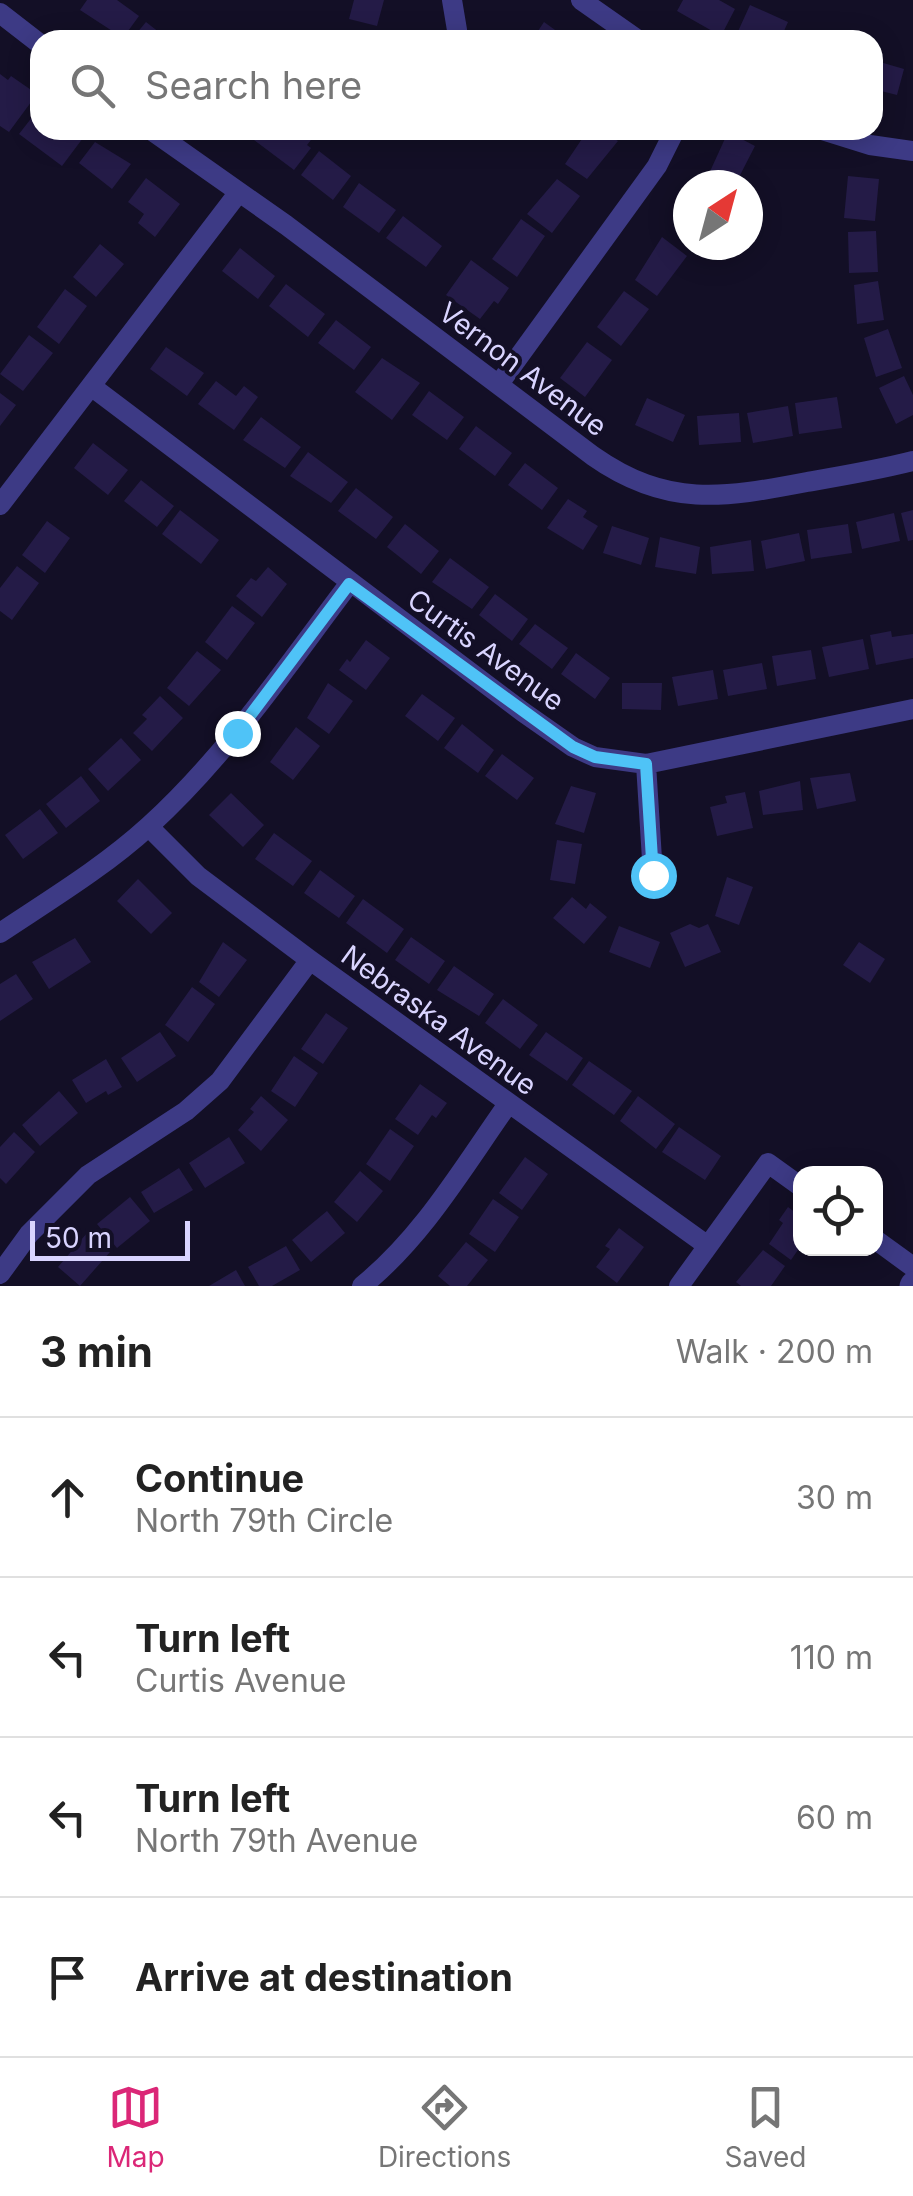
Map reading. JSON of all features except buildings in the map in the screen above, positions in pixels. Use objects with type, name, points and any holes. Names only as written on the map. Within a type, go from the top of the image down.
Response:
[{"type":"street","points":[[452,0],[457,30]]},
{"type":"street","points":[[581,0],[624,30]]},
{"type":"street","points":[[0,13],[30,36]]},
{"type":"street","name":"Vernon Avenue","points":[[166,140],[621,474],[658,490],[686,496],[738,495],[913,461]]},
{"type":"street","points":[[498,384],[656,166],[670,140]]},
{"type":"street","points":[[852,140],[913,151]]},
{"type":"street","points":[[0,505],[239,192]]},
{"type":"street","name":"Curtis Avenue","points":[[91,386],[349,584],[573,747],[595,757],[646,764],[913,709]]},
{"type":"street","points":[[0,933],[91,873],[149,826],[237,733],[349,584]]},
{"type":"street","points":[[646,764],[653,875]]},
{"type":"street","name":"Nebraska Avenue","points":[[149,826],[198,876],[708,1246]]},
{"type":"street","points":[[0,1274],[29,1234],[76,1185],[113,1156],[186,1111],[220,1081],[310,960]]},
{"type":"street","points":[[362,1286],[398,1254],[508,1104]]},
{"type":"street","points":[[679,1286],[768,1163],[793,1181]]},
{"type":"street","points":[[883,1245],[913,1267]]},
{"type":"route","points":[[237,733],[349,584],[573,747],[595,757],[646,764],[653,875]]}]
